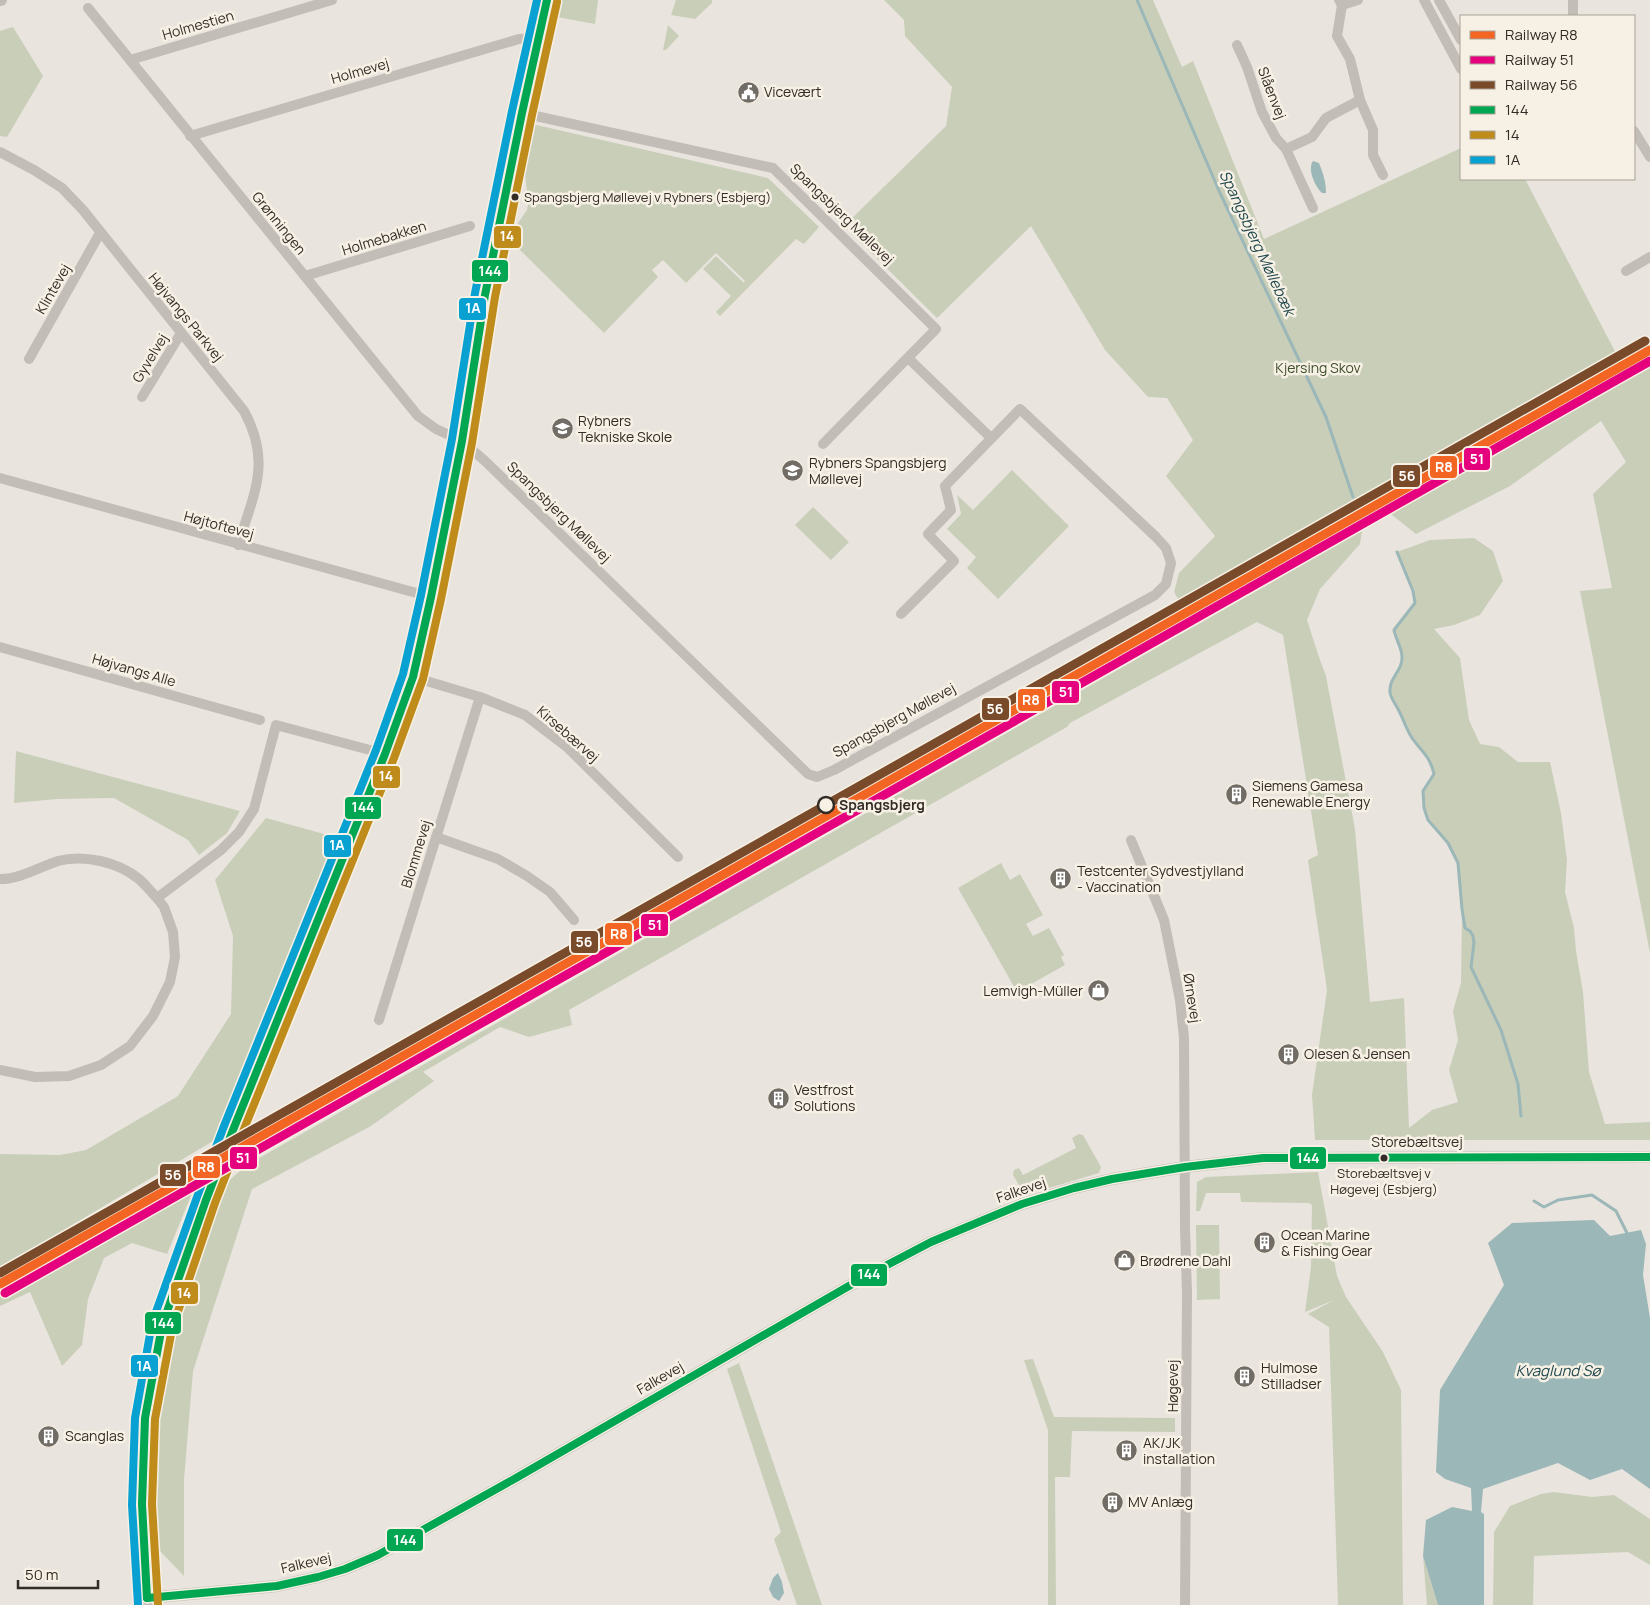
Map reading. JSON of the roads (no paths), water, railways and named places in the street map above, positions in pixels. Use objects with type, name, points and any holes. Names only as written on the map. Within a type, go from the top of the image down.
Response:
[{"type":"street","name":"Holmestien","points":[[130,60],[332,0]]},
{"type":"street","points":[[147,1602],[142,1504],[145,1418],[162,1326],[206,1200],[385,754],[412,677],[431,597],[462,441],[485,296],[547,0]]},
{"type":"street","points":[[1358,0],[1341,2],[1337,36],[1350,59],[1360,100],[1373,130],[1373,155],[1383,175]]},
{"type":"street","points":[[1424,0],[1460,67]]},
{"type":"street","points":[[1439,0],[1460,38]]},
{"type":"street","points":[[1573,0],[1573,15]]},
{"type":"street","name":"Grønningen","points":[[88,8],[418,416],[436,429],[462,441]]},
{"type":"street","name":"Holmevej","points":[[190,136],[519,38],[538,38]]},
{"type":"street","name":"Slåenvej","points":[[1237,45],[1247,67],[1262,112],[1276,138],[1286,149],[1312,208]]},
{"type":"street","points":[[1286,149],[1312,137],[1326,118],[1360,100]]},
{"type":"street","name":"Spangsbjerg Møllevej","points":[[522,113],[773,168],[936,329],[823,444]]},
{"type":"street","points":[[1635,138],[1650,157]]},
{"type":"street","name":"Højvangs Parkvej","points":[[1,154],[34,170],[62,188],[83,210],[244,411],[252,425],[260,457],[259,473],[238,545]]},
{"type":"street","name":"Holmebakken","points":[[306,276],[470,226]]},
{"type":"street","name":"Klintevej","points":[[29,359],[100,233]]},
{"type":"street","points":[[1626,271],[1650,257]]},
{"type":"street","name":"Gyvelvej","points":[[142,397],[181,333]]},
{"type":"street","points":[[908,358],[991,438]]},
{"type":"street","name":"Spangsbjerg Møllevej","points":[[462,441],[506,481],[808,774],[817,777],[834,770],[1155,595],[1166,584],[1170,563],[1166,548],[1020,409],[945,486],[951,510],[928,534],[954,561],[901,614]]},
{"type":"street","name":"Højtoftevej","points":[[0,478],[431,597]]},
{"type":"street","name":"Højvangs Alle","points":[[0,647],[260,720]]},
{"type":"street","name":"Kirsebærvej","points":[[412,677],[480,697],[525,715],[567,747],[678,857]]},
{"type":"street","name":"Blommevej","points":[[379,1020],[480,697]]},
{"type":"street","points":[[157,898],[221,850],[239,832],[254,809],[276,725],[385,754]]},
{"type":"street","points":[[436,837],[498,859],[527,876],[550,892],[574,920]]},
{"type":"street","name":"Ørnevej","points":[[1131,840],[1164,920],[1180,1000],[1184,1038],[1185,1166]]},
{"type":"street","points":[[0,879],[10,879],[59,861],[86,858],[112,864],[138,878],[164,907],[173,932],[175,957],[170,982],[153,1016],[130,1046],[101,1065],[69,1076],[35,1077],[0,1070]]},
{"type":"street","name":"Storebæltsvej","points":[[1185,1166],[1263,1158],[1650,1157]]},
{"type":"street","name":"Falkevej","points":[[147,1602],[277,1586],[345,1569],[378,1555],[404,1541],[868,1276],[931,1242],[1022,1204],[1112,1179],[1185,1166]]},
{"type":"street","name":"Høgevej","points":[[1185,1166],[1187,1293],[1185,1605]]},
{"type":"water","points":[[1313,161],[1319,163],[1326,193],[1322,193],[1314,182],[1311,169]]},
{"type":"water","name":"Kvaglund Sø","points":[[1594,1220],[1610,1236],[1641,1230],[1646,1244],[1643,1275],[1650,1318],[1650,1489],[1622,1469],[1590,1480],[1558,1463],[1483,1489],[1481,1512],[1484,1514],[1484,1605],[1438,1605],[1423,1556],[1426,1520],[1452,1507],[1472,1511],[1471,1488],[1445,1479],[1436,1472],[1440,1390],[1504,1285],[1488,1243],[1512,1223]]},
{"type":"water","points":[[778,1573],[784,1593],[779,1601],[773,1597],[769,1589],[773,1578]]},
{"type":"waterway","name":"Spangsbjerg Møllebæk","points":[[1137,0],[1220,193],[1326,417],[1353,497]]},
{"type":"waterway","name":"Spangsbjerg Møllebæk","points":[[1397,552],[1413,591],[1415,603],[1394,630],[1402,660],[1400,668],[1392,681],[1390,694],[1410,735],[1428,758],[1434,774],[1423,791],[1424,808],[1428,820],[1448,843],[1458,863],[1465,928],[1470,931],[1474,943],[1471,967],[1501,1030],[1518,1084],[1521,1116]]},
{"type":"waterway","name":"Spangsbjerg Møllebæk","points":[[1534,1201],[1544,1207],[1558,1200],[1592,1195],[1616,1211],[1628,1235]]},
{"type":"rail line","name":"56","points":[[0,1273],[1645,341]]},
{"type":"rail line","name":"R8","points":[[0,1284],[1650,350]]},
{"type":"rail line","name":"51","points":[[5,1293],[1650,361]]},
{"type":"place","name":"Vicevært","points":[[748,92]]},
{"type":"place","name":"Spangsbjerg Møllevej v Rybners (Esbjerg)","points":[[515,197]]},
{"type":"place","name":"Rybners Tekniske Skole","points":[[562,429]]},
{"type":"place","name":"Rybners Spangsbjerg Møllevej","points":[[793,471]]},
{"type":"place","name":"Siemens Gamesa Renewable Energy","points":[[1236,794]]},
{"type":"place","name":"Spangsbjerg","points":[[826,805]]},
{"type":"place","name":"Testcenter Sydvestjylland - Vaccination","points":[[1061,879]]},
{"type":"place","name":"Lemvigh-Müller","points":[[1099,991]]},
{"type":"place","name":"Olesen & Jensen","points":[[1288,1054]]},
{"type":"place","name":"Vestfrost Solutions","points":[[778,1098]]},
{"type":"place","name":"Storebæltsvej v Høgevej (Esbjerg)","points":[[1384,1158]]},
{"type":"place","name":"Ocean Marine & Fishing Gear","points":[[1265,1243]]},
{"type":"place","name":"Brødrene Dahl","points":[[1124,1261]]},
{"type":"place","name":"Hulmose Stilladser","points":[[1245,1376]]},
{"type":"place","name":"Scanglas","points":[[49,1436]]},
{"type":"place","name":"AK/JK installation","points":[[1127,1451]]},
{"type":"place","name":"MV Anlæg","points":[[1112,1502]]},
{"type":"park label","name":"Kjersing Skov","points":[[1318,368]]}]
